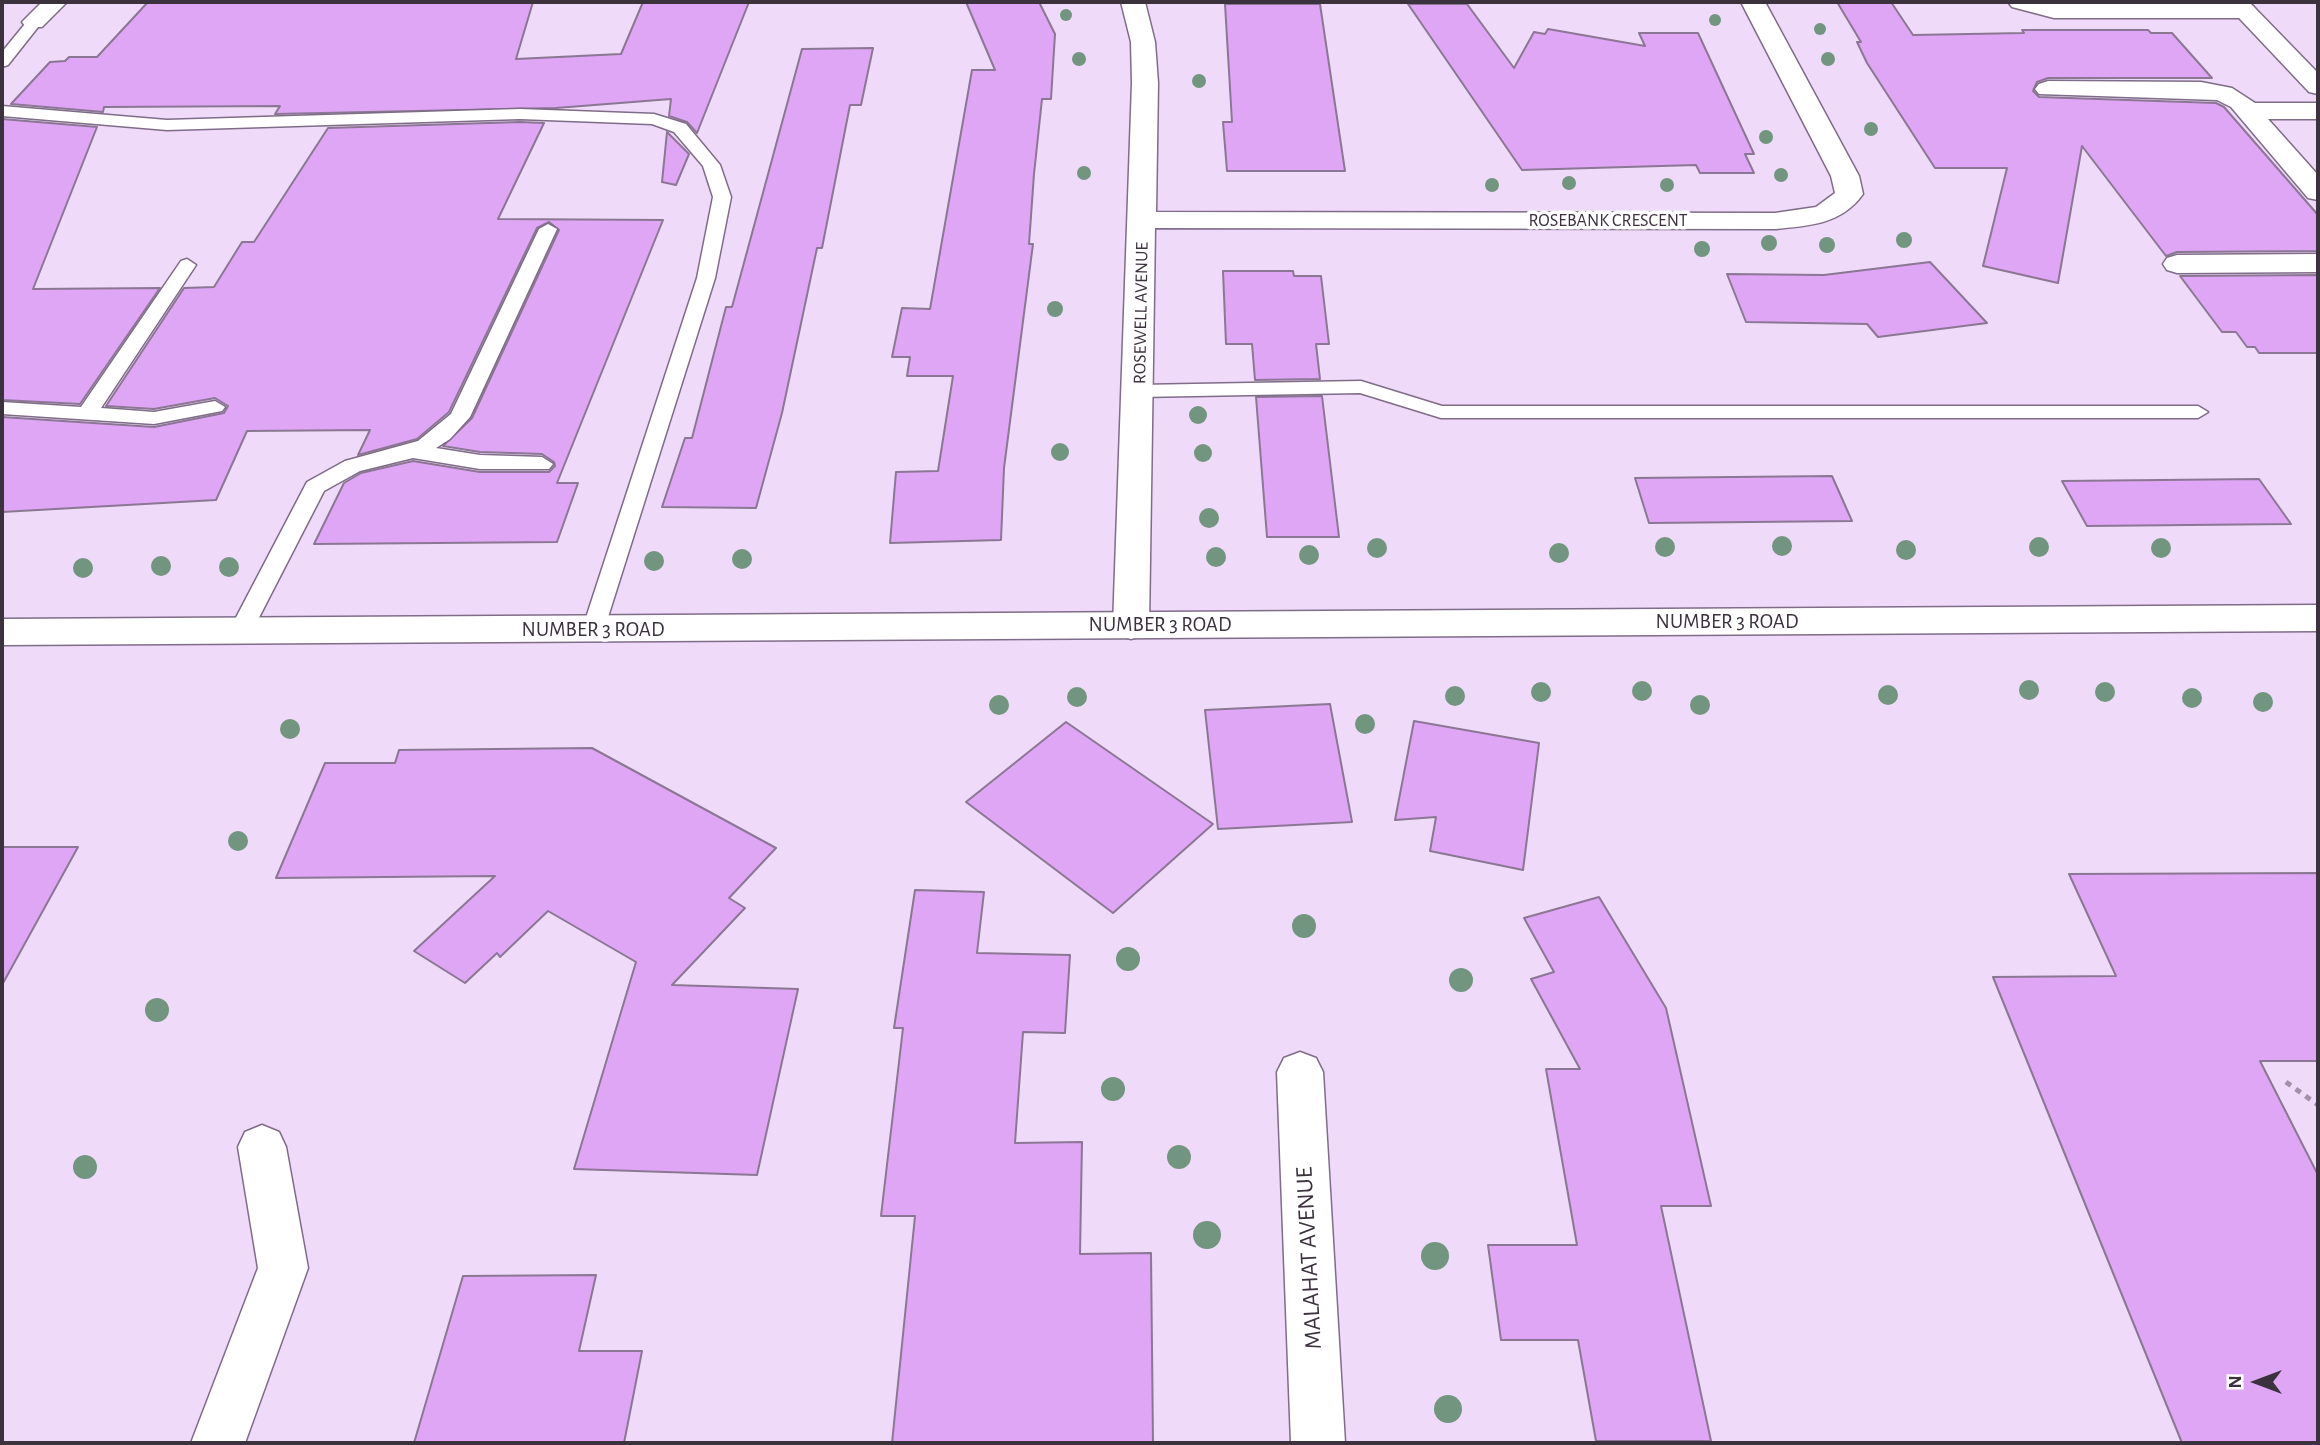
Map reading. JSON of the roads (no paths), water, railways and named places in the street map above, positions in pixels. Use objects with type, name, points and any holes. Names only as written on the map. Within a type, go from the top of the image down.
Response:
[{"type":"street","points":[[34,22],[55,2]]},
{"type":"street","name":"ROSEWELL AVENUE","points":[[1131,625],[1139,391],[1144,70],[1143,42],[1133,2]]},
{"type":"street","name":"ROSEBANK CRESCENT","points":[[1143,220],[1775,221],[1814,217],[1841,207],[1849,194],[1845,176],[1753,2]]},
{"type":"street","points":[[2020,2],[2054,11],[2241,7],[2318,87]]},
{"type":"street","points":[[2048,89],[2212,90],[2232,97],[2249,111],[2318,192]]},
{"type":"street","points":[[2249,111],[2318,111]]},
{"type":"street","points":[[2177,264],[2318,263]]},
{"type":"street","name":"NUMBER 3 ROAD","points":[[2,632],[2318,618]]},
{"type":"street","name":"MALAHAT AVENUE","points":[[1300,1072],[1318,1443]]},
{"type":"street","points":[[218,1443],[284,1268],[262,1147]]},
{"type":"lane","points":[[2,62],[34,22]]},
{"type":"lane","points":[[2,111],[167,125],[520,114],[654,119],[680,128],[711,165],[722,197],[706,278],[594,630]]},
{"type":"lane","points":[[241,631],[315,486],[324,478],[352,466],[416,452],[442,438],[460,417],[548,229]]},
{"type":"lane","points":[[86,415],[187,265]]},
{"type":"lane","points":[[1139,391],[1360,387],[1441,412],[2198,412]]},
{"type":"lane","points":[[2,408],[154,418],[215,407]]},
{"type":"lane","points":[[416,452],[480,462],[542,464]]}]
